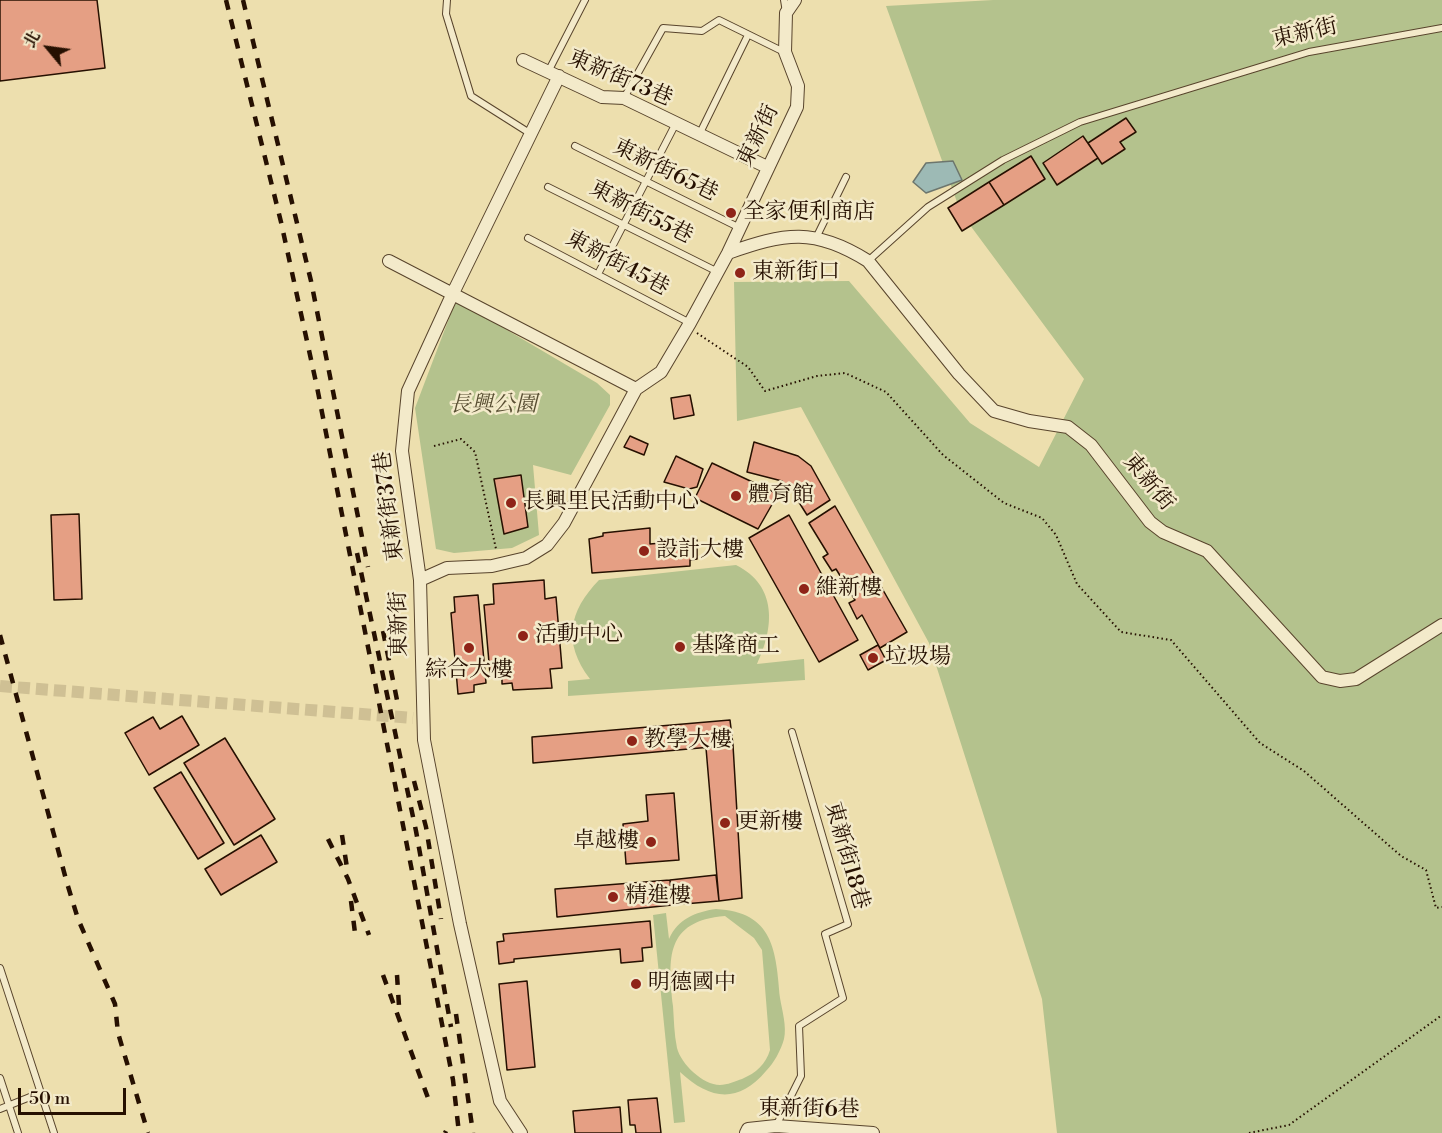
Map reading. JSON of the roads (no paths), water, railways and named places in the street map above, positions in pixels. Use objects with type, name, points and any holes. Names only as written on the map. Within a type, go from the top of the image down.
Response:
[{"type":"street","points":[[786,13],[795,0]]},
{"type":"street","name":"東新街","points":[[521,1133],[500,1101],[460,924],[418,717],[420,580],[447,568],[492,566],[526,558],[547,545],[564,523],[636,389],[661,372],[689,325],[728,253],[797,107],[798,86],[785,52],[786,13]]},
{"type":"street","name":"東新街73巷","points":[[523,60],[603,97],[624,98],[675,125],[767,167]]},
{"type":"street","name":"東新街37巷","points":[[420,580],[402,451],[408,391],[453,292],[531,134],[553,74]]},
{"type":"street","name":"東新街","points":[[728,253],[772,237],[791,235],[850,249],[868,261],[958,374],[994,411],[1029,421],[1068,427],[1091,445],[1150,522],[1163,532],[1208,551],[1322,677],[1340,681],[1356,679],[1442,625]]},
{"type":"street","points":[[389,261],[453,292],[636,389]]},
{"type":"street","name":"東新街6巷","points":[[746,1133],[748,1129],[776,1126],[873,1133]]},
{"type":"lane","points":[[447,0],[446,14],[471,96],[531,134]]},
{"type":"lane","points":[[553,74],[585,0]]},
{"type":"lane","points":[[784,0],[786,13]]},
{"type":"lane","points":[[624,98],[663,28],[702,31],[719,20],[785,52]]},
{"type":"lane","name":"東新街","points":[[868,261],[928,207],[1003,160],[1080,122],[1309,52],[1442,27]]},
{"type":"lane","points":[[698,135],[748,35]]},
{"type":"lane","points":[[598,274],[675,125]]},
{"type":"lane","name":"東新街65巷","points":[[575,146],[740,228]]},
{"type":"lane","points":[[815,239],[846,177]]},
{"type":"lane","name":"東新街55巷","points":[[548,187],[718,272]]},
{"type":"lane","name":"東新街45巷","points":[[528,238],[689,325]]},
{"type":"lane","name":"東新街18巷","points":[[776,1126],[801,1076],[799,1026],[843,998],[825,934],[848,924],[792,732]]},
{"type":"lane","points":[[0,968],[54,1133]]},
{"type":"lane","points":[[0,1078],[18,1133]]},
{"type":"lane","points":[[0,1109],[40,1093]]},
{"type":"water","points":[[953,161],[962,180],[926,193],[913,182],[926,163]]},
{"type":"tunnel","points":[[0,686],[413,718]]},
{"type":"railway","points":[[226,0],[281,222],[317,387],[453,1080],[459,1133]]},
{"type":"railway","points":[[243,0],[311,281],[368,567]]},
{"type":"railway","points":[[357,553],[416,831],[451,1027]]},
{"type":"railway","points":[[383,631],[398,705]]},
{"type":"railway","points":[[0,635],[67,883],[78,919],[115,1004],[118,1033],[148,1133]]},
{"type":"railway","points":[[414,781],[426,827],[441,919]]},
{"type":"railway","points":[[342,835],[347,868]]},
{"type":"railway","points":[[328,839],[348,879],[369,935]]},
{"type":"railway","points":[[351,901],[355,933]]},
{"type":"railway","points":[[383,975],[428,1098]]},
{"type":"railway","points":[[397,975],[399,1006]]},
{"type":"railway","points":[[456,1014],[473,1133]]},
{"type":"place","name":"全家便利商店","points":[[731,213]]},
{"type":"place","name":"東新街口","points":[[740,273]]},
{"type":"place","name":"體育館","points":[[736,496]]},
{"type":"place","name":"長興里民活動中心","points":[[511,503]]},
{"type":"place","name":"設計大樓","points":[[644,551]]},
{"type":"place","name":"維新樓","points":[[804,589]]},
{"type":"place","name":"活動中心","points":[[523,636]]},
{"type":"place","name":"基隆商工","points":[[680,647]]},
{"type":"place","name":"綜合大樓","points":[[469,648]]},
{"type":"place","name":"垃圾場","points":[[873,658]]},
{"type":"place","name":"教學大樓","points":[[632,741]]},
{"type":"place","name":"更新樓","points":[[725,823]]},
{"type":"place","name":"卓越樓","points":[[651,842]]},
{"type":"place","name":"精進樓","points":[[613,897]]},
{"type":"place","name":"明德國中","points":[[636,984]]},
{"type":"park label","name":"長興公園","points":[[493,406]]}]
